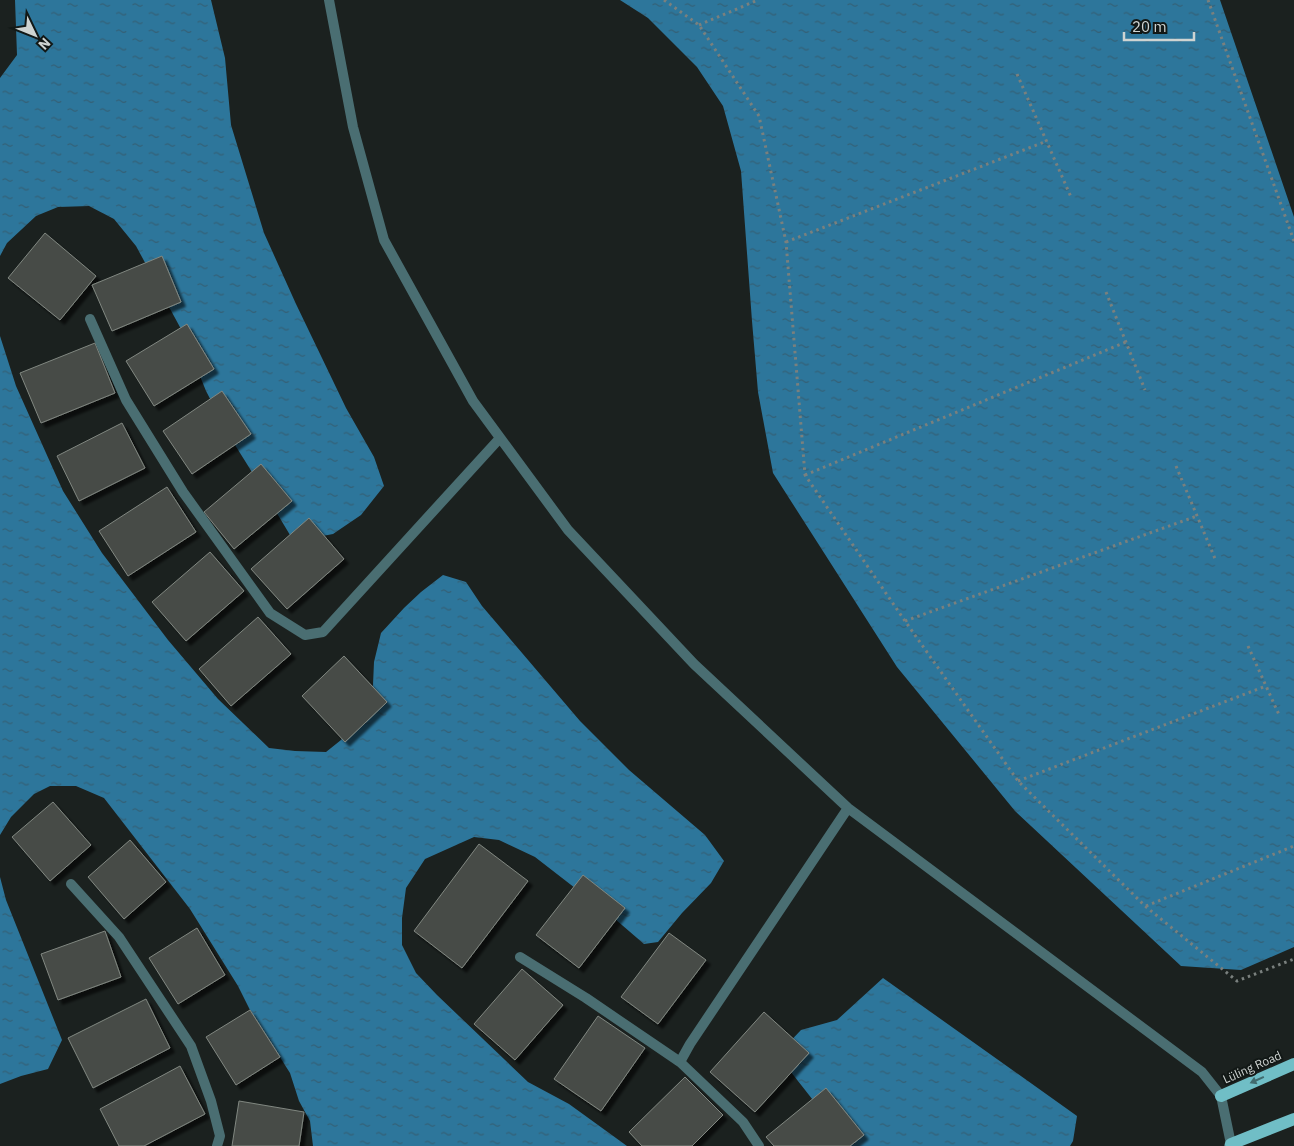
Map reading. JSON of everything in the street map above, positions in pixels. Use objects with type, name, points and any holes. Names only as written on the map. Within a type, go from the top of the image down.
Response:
[{"type":"main road","name":"Lüling Road","points":[[1221,1096],[1294,1064]]},
{"type":"main road","points":[[1230,1145],[1294,1119]]},
{"type":"street","points":[[329,0],[353,127],[384,240],[473,402],[568,530],[694,664],[848,808],[1202,1072],[1221,1096],[1230,1145]]},
{"type":"street","points":[[90,319],[126,400],[183,492],[270,613],[305,635],[323,632],[500,438]]},
{"type":"street","points":[[680,1062],[848,808]]},
{"type":"street","points":[[71,884],[119,937],[191,1046],[211,1101],[220,1136],[216,1146]]},
{"type":"street","points":[[520,957],[586,998],[680,1062],[743,1122],[759,1146]]},
{"type":"path","points":[[664,0],[699,25],[758,116],[786,242],[805,475],[1018,781],[1145,906],[1237,981],[1294,959]]},
{"type":"path","points":[[699,25],[758,0]]},
{"type":"path","points":[[1208,0],[1294,241]]},
{"type":"path","points":[[1017,74],[1071,196]]},
{"type":"path","points":[[786,242],[1047,142]]},
{"type":"path","points":[[1106,292],[1145,390]]},
{"type":"path","points":[[805,475],[1126,342]]},
{"type":"path","points":[[1176,466],[1216,561]]},
{"type":"path","points":[[905,621],[1197,516]]},
{"type":"path","points":[[1248,646],[1280,717]]},
{"type":"path","points":[[1018,781],[1266,686]]},
{"type":"path","points":[[1145,906],[1294,846]]},
{"type":"water","points":[[15,0],[211,0],[225,58],[231,125],[264,233],[346,408],[374,457],[384,486],[361,515],[333,534],[307,539],[290,535],[230,437],[206,391],[181,329],[136,246],[114,219],[89,206],[58,207],[36,216],[7,243],[0,256],[0,78],[17,55]]},
{"type":"water","points":[[620,0],[1220,0],[1294,217],[1294,947],[1241,970],[1181,966],[1015,811],[897,667],[773,473],[758,392],[741,171],[723,106],[697,67],[648,18]]},
{"type":"water","points":[[0,336],[16,386],[63,491],[102,553],[168,640],[218,699],[269,748],[326,752],[341,740],[361,713],[373,685],[374,662],[381,633],[421,592],[443,575],[466,582],[482,606],[580,721],[629,770],[705,835],[724,861],[711,883],[682,913],[658,942],[644,944],[535,857],[499,840],[474,837],[425,859],[406,888],[402,918],[402,945],[416,973],[528,1082],[569,1104],[627,1146],[313,1146],[310,1121],[299,1101],[290,1073],[250,1010],[238,986],[190,909],[104,798],[76,786],[50,786],[34,794],[11,817],[0,835]]},
{"type":"water","points":[[0,877],[6,900],[62,1040],[48,1069],[0,1084]]},
{"type":"water","points":[[883,978],[1077,1116],[1073,1141],[1070,1146],[849,1146],[787,1067],[782,1050],[801,1030],[837,1020]]},
{"type":"building","points":[[45,233],[96,276],[60,320],[8,278]]},
{"type":"building","points":[[162,256],[181,302],[112,331],[92,285]]},
{"type":"building","points":[[187,324],[214,369],[154,406],[126,361]]},
{"type":"building","points":[[95,343],[115,393],[41,423],[20,373]]},
{"type":"building","points":[[222,391],[251,434],[192,474],[163,431]]},
{"type":"building","points":[[122,423],[145,468],[79,501],[57,456]]},
{"type":"building","points":[[261,464],[292,501],[234,549],[204,512]]},
{"type":"building","points":[[167,487],[196,532],[128,576],[99,531]]},
{"type":"building","points":[[309,518],[344,559],[287,609],[251,569]]},
{"type":"building","points":[[210,552],[244,591],[186,641],[152,602]]},
{"type":"building","points":[[258,617],[291,654],[231,706],[199,669]]},
{"type":"building","points":[[344,656],[387,702],[345,742],[302,696]]},
{"type":"building","points":[[53,802],[91,845],[50,881],[12,837]]},
{"type":"building","points":[[130,840],[166,882],[124,919],[88,877]]},
{"type":"building","points":[[479,844],[528,881],[462,968],[414,931]]},
{"type":"building","points":[[583,875],[625,908],[579,968],[536,935]]},
{"type":"building","points":[[197,928],[225,975],[178,1004],[149,958]]},
{"type":"building","points":[[105,931],[121,977],[58,1000],[41,954]]},
{"type":"building","points":[[669,933],[706,960],[658,1024],[621,997]]},
{"type":"building","points":[[522,969],[563,1005],[515,1060],[474,1024]]},
{"type":"building","points":[[146,999],[170,1048],[93,1088],[68,1038]]},
{"type":"building","points":[[250,1010],[280,1057],[236,1085],[206,1037]]},
{"type":"building","points":[[764,1012],[809,1053],[755,1112],[710,1072]]},
{"type":"building","points":[[598,1016],[645,1048],[601,1111],[554,1079]]},
{"type":"building","points":[[180,1066],[205,1114],[144,1146],[119,1146],[100,1109]]},
{"type":"building","points":[[685,1077],[723,1115],[692,1146],[642,1146],[629,1132]]},
{"type":"building","points":[[826,1088],[864,1135],[850,1146],[774,1146],[766,1137]]},
{"type":"building","points":[[239,1101],[304,1112],[299,1146],[232,1146]]}]
